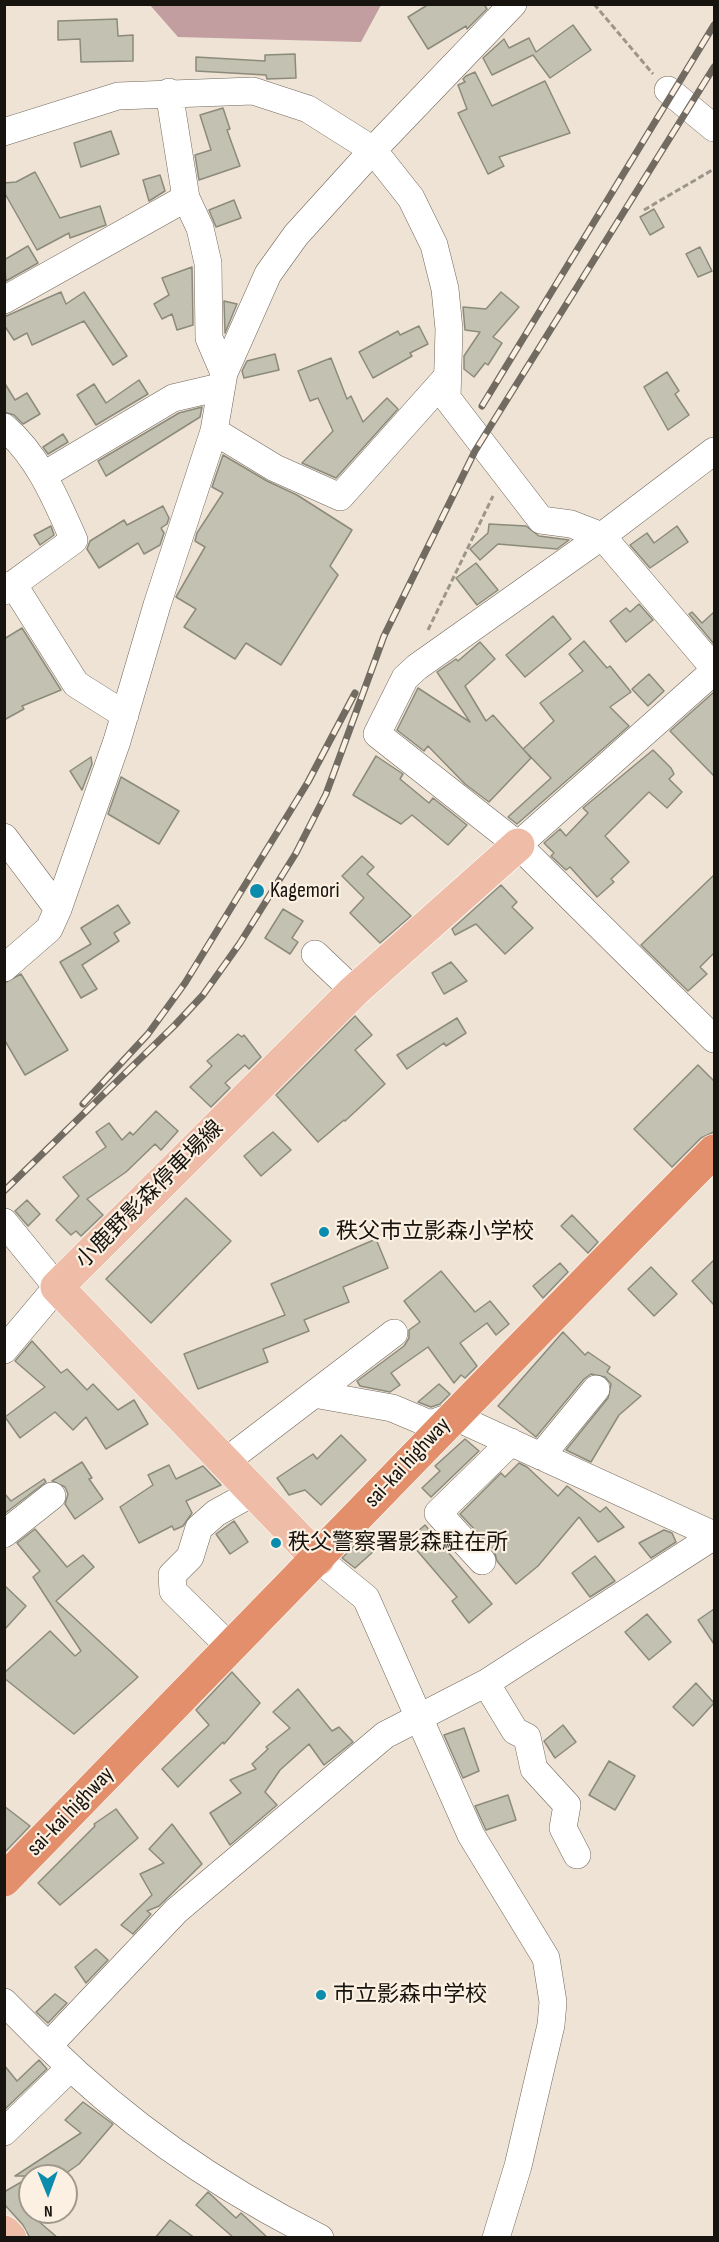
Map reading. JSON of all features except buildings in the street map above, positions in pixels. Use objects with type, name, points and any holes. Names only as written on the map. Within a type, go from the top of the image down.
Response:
[{"type":"highway","name":"sai-kai highway","points":[[4,1880],[318,1559],[453,1416],[714,1151]]},
{"type":"main road","name":"小鹿野影森停車場線","points":[[318,1559],[57,1287],[354,991],[518,845]]},
{"type":"main road","points":[[4,2232],[10,2238]]},
{"type":"street","points":[[4,968],[49,929],[58,909],[125,715],[157,605],[214,431],[222,380],[268,274],[296,235],[373,150],[513,4]]},
{"type":"street","points":[[668,90],[714,128]]},
{"type":"street","points":[[4,132],[118,96],[169,92],[253,91],[308,109],[373,150],[411,198],[434,245],[445,289],[449,329],[447,387],[505,473],[541,520],[571,524],[602,536],[714,669],[518,845]]},
{"type":"street","points":[[169,92],[186,198],[200,228],[208,263],[209,338],[222,380]]},
{"type":"street","points":[[4,300],[186,198]]},
{"type":"street","points":[[44,475],[173,398],[222,380]]},
{"type":"street","points":[[214,431],[275,468],[340,497],[447,387]]},
{"type":"street","points":[[4,427],[14,435],[44,475],[74,540],[9,588],[76,684],[125,715]]},
{"type":"street","points":[[714,451],[602,536],[405,678],[377,734],[518,845],[714,1039]]},
{"type":"street","points":[[4,837],[58,909]]},
{"type":"street","points":[[315,954],[354,991]]},
{"type":"street","points":[[4,1222],[57,1287],[4,1350]]},
{"type":"street","points":[[225,1462],[394,1333]]},
{"type":"street","points":[[541,1456],[596,1389]]},
{"type":"street","points":[[314,1394],[392,1407],[430,1424],[453,1416],[714,1536]]},
{"type":"street","points":[[482,1562],[438,1513],[511,1442]]},
{"type":"street","points":[[231,1648],[173,1591],[172,1575],[190,1557],[199,1528],[216,1513],[254,1492]]},
{"type":"street","points":[[4,1534],[51,1496]]},
{"type":"street","points":[[48,2046],[176,1911],[385,1735],[486,1683],[714,1536]]},
{"type":"street","points":[[318,1559],[366,1598],[471,1835],[546,1958],[553,2002],[551,2025],[518,2166],[496,2238]]},
{"type":"street","points":[[486,1683],[515,1731],[526,1737],[534,1769],[567,1804],[563,1828],[577,1855]]},
{"type":"street","points":[[4,2002],[70,2068],[123,2114],[195,2166],[320,2238]]},
{"type":"street","points":[[4,2132],[70,2068]]},
{"type":"path","points":[[594,4],[606,21],[668,90]]},
{"type":"path","points":[[644,210],[714,169]]},
{"type":"path","points":[[425,637],[505,473]]},
{"type":"shaded area","points":[[150,5],[381,5],[361,42],[178,37]]},
{"type":"railway","points":[[482,406],[714,25]]},
{"type":"railway","points":[[4,1191],[175,1025],[203,995],[240,943],[296,853],[326,794],[384,636],[475,451],[714,67]]},
{"type":"railway","points":[[83,1104],[148,1034],[185,983],[308,782],[355,693]]},
{"type":"place","name":"Kagemori","points":[[257,891]]},
{"type":"place","name":"秩父市立影森小学校","points":[[324,1232]]},
{"type":"place","name":"秩父警察署影森駐在所","points":[[276,1543]]},
{"type":"place","name":"市立影森中学校","points":[[321,1995]]}]
